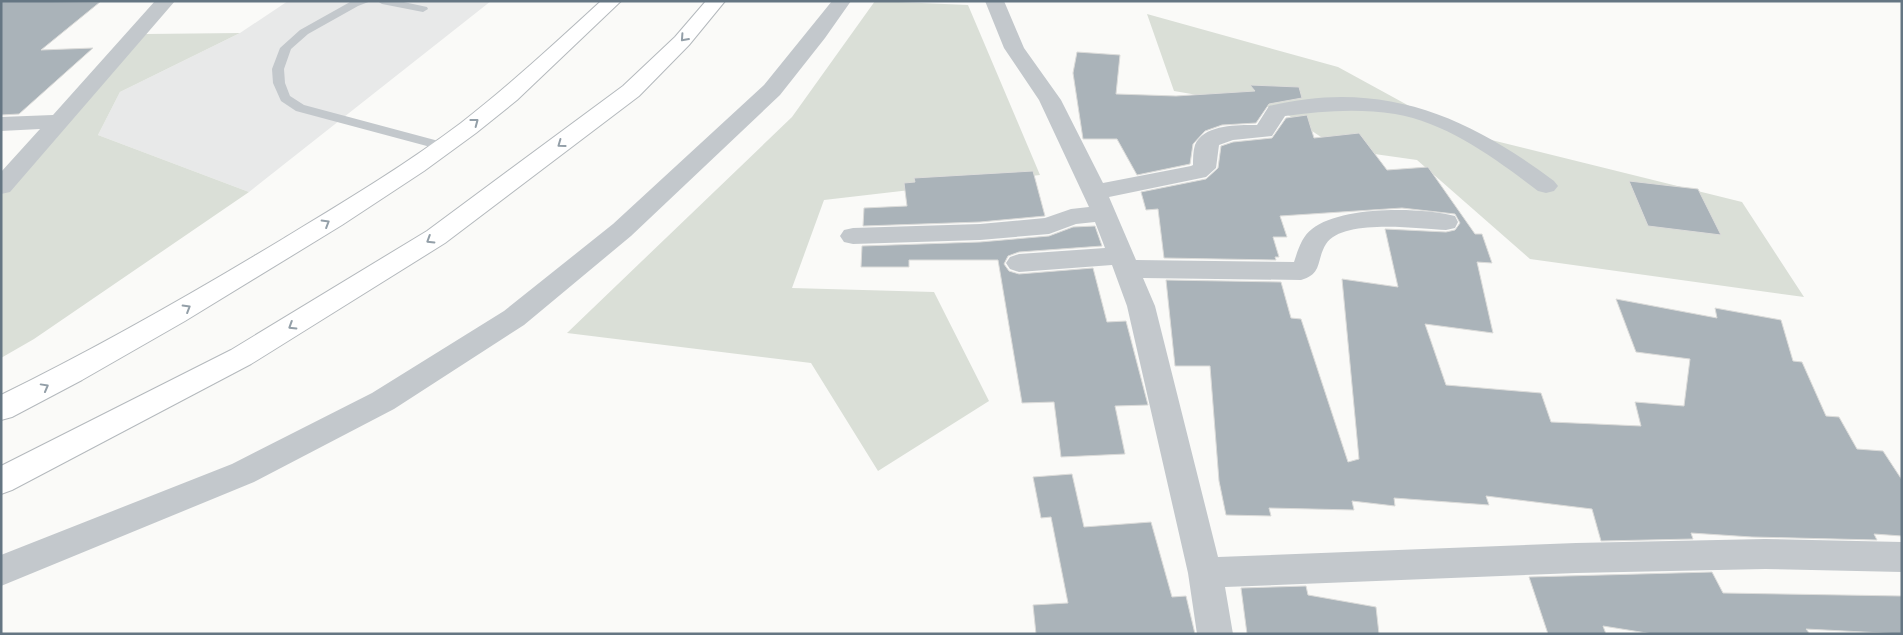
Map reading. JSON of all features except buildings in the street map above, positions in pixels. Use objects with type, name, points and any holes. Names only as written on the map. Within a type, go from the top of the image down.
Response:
[{"type":"highway","points":[[1,409],[172,317],[359,203],[493,109],[535,73],[612,1]]},
{"type":"highway","points":[[1,481],[241,357],[436,237],[631,91],[682,41],[716,1]]},
{"type":"street","points":[[1,187],[166,1]]},
{"type":"street","points":[[1,571],[243,473],[383,401],[514,318],[622,230],[772,90],[818,34],[842,1]]},
{"type":"street","points":[[994,1],[1014,48],[1050,100],[1099,202],[1141,306],[1205,573],[1215,634]]},
{"type":"street","points":[[853,236],[1010,230],[1049,226],[1071,218],[1099,202],[1198,172],[1204,168],[1205,150],[1208,141],[1214,137],[1264,131],[1277,111],[1317,105],[1373,105],[1406,111],[1460,129],[1498,152],[1546,186]]},
{"type":"street","points":[[1,124],[58,121]]},
{"type":"street","points":[[1019,263],[1123,263],[1301,271],[1306,266],[1309,249],[1314,241],[1324,232],[1337,225],[1375,219],[1446,222]]},
{"type":"street","points":[[1205,573],[1576,558],[1765,554],[1902,557]]},
{"type":"lane","points":[[366,1],[354,4],[304,32],[286,48],[278,69],[279,83],[285,98],[300,108],[442,146]]},
{"type":"lane","points":[[382,1],[423,9]]},
{"type":"shaded area","points":[[288,1],[491,1],[249,192],[98,135],[120,92],[240,33]]},
{"type":"shaded area","points":[[875,1],[968,5],[1040,175],[824,200],[792,288],[934,292],[989,401],[878,471],[811,363],[567,333],[792,117]]},
{"type":"shaded area","points":[[1147,14],[1338,67],[1455,131],[1742,202],[1804,297],[1530,259],[1417,160],[1339,149],[1279,109],[1174,91]]},
{"type":"shaded area","points":[[240,33],[120,92],[98,135],[249,192],[34,339],[1,358],[1,188],[146,34]]}]
